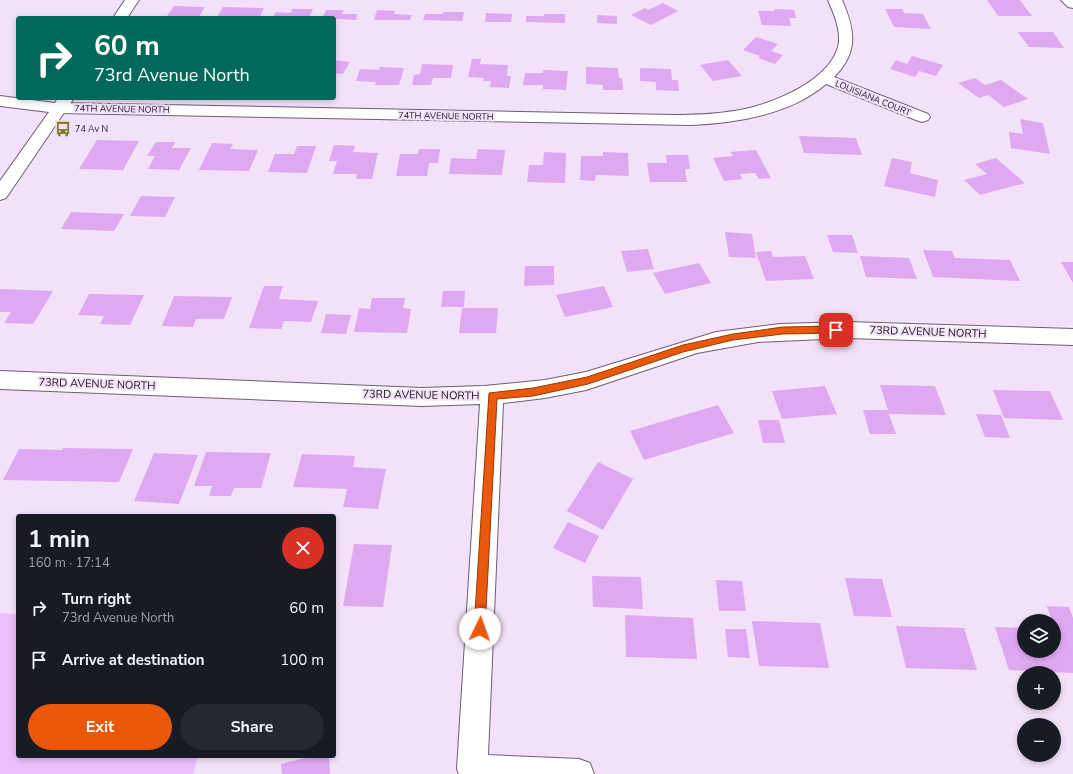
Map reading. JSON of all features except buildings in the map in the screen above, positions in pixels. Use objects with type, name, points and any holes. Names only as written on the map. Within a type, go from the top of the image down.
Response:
[{"type":"street","points":[[121,16],[132,0]]},
{"type":"street","name":"74TH AVENUE NORTH","points":[[0,101],[664,120],[710,119],[745,114],[776,104],[803,93],[824,78],[837,63],[845,48],[846,31],[842,15],[835,0]]},
{"type":"street","points":[[1068,0],[1073,4]]},
{"type":"street","name":"LOUISIANA COURT","points":[[824,78],[922,117]]},
{"type":"street","points":[[0,194],[62,103]]},
{"type":"street","name":"73RD AVENUE NORTH","points":[[0,380],[422,397],[492,396],[533,392],[588,381],[683,349],[733,337],[783,330],[836,330],[1073,337]]},
{"type":"street","points":[[492,396],[472,769],[579,774]]},
{"type":"shaded area","points":[[0,613],[16,614],[16,758],[197,758],[193,774],[0,774]]},
{"type":"place","name":"74 Av N","points":[[63,129]]},
{"type":"route","points":[[480,629],[492,396],[533,392],[588,381],[683,349],[733,337],[783,330],[836,330]]}]
